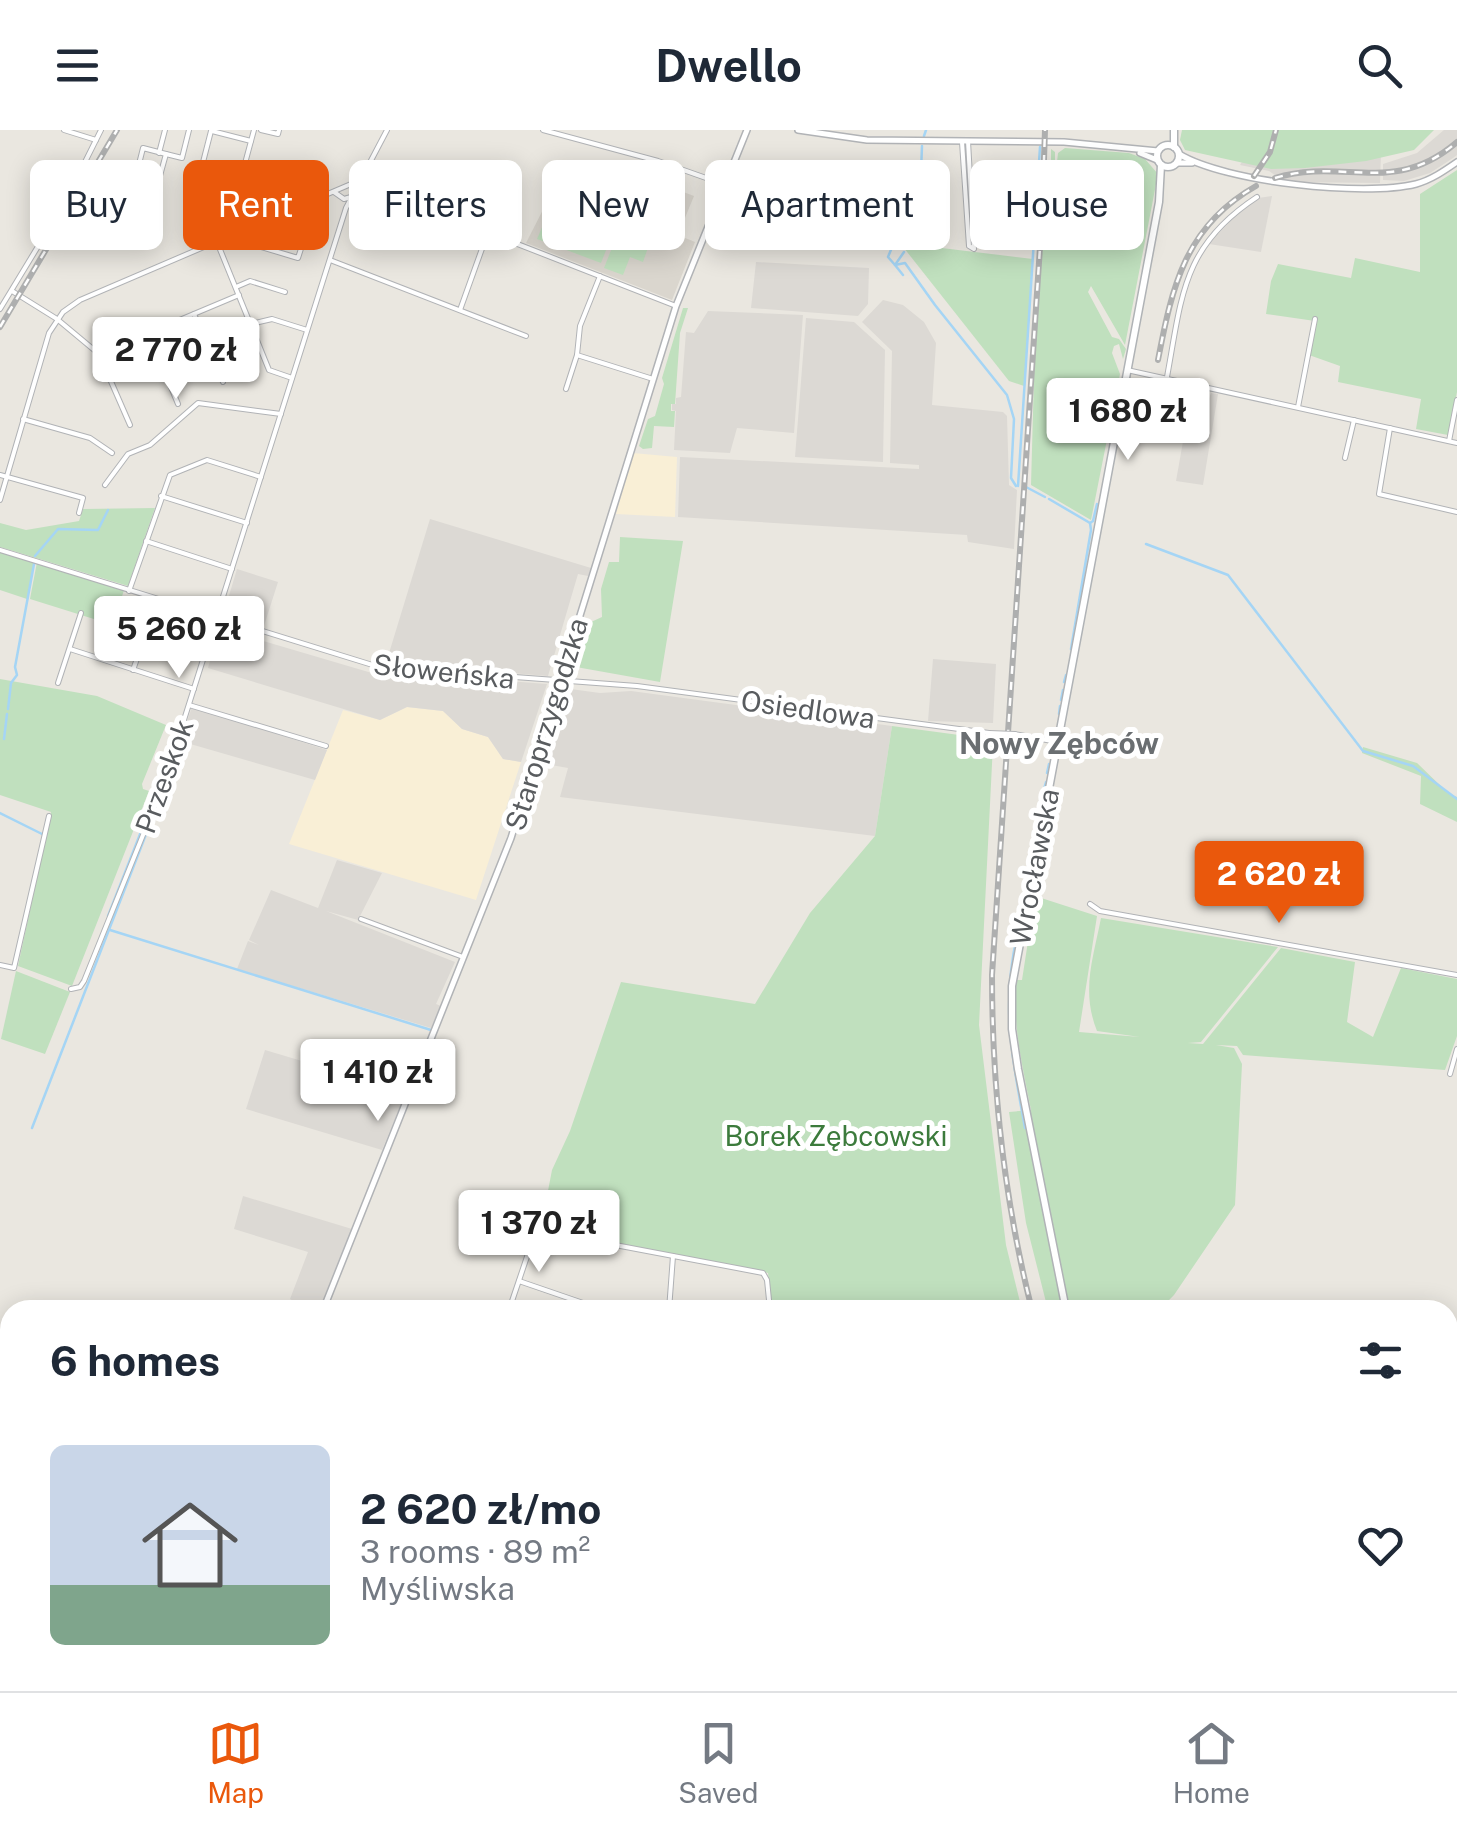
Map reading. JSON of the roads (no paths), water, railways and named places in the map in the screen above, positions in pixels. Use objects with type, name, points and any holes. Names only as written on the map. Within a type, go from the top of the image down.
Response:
[{"type":"main road","points":[[1165,161],[1173,149],[1173,130]]},
{"type":"main road","name":"Wrocławska","points":[[1064,1300],[1018,1070],[1012,1014],[1014,970],[1165,161],[1173,149]]},
{"type":"street","points":[[64,130],[96,140]]},
{"type":"street","points":[[0,309],[65,202],[100,130]]},
{"type":"street","points":[[161,160],[166,130]]},
{"type":"street","points":[[140,160],[143,148],[182,158],[189,130]]},
{"type":"street","points":[[203,160],[210,130],[232,132],[251,141]]},
{"type":"street","points":[[246,160],[258,130],[278,134],[279,130]]},
{"type":"street","name":"Przeskok","points":[[370,160],[387,130]]},
{"type":"street","points":[[543,130],[658,161],[705,179]]},
{"type":"street","name":"Staroprzygodzka","points":[[733,160],[747,130]]},
{"type":"street","points":[[798,130],[867,140],[1075,142],[1133,150],[1165,161],[1196,163],[1277,184],[1395,187],[1422,182],[1457,162]]},
{"type":"street","points":[[965,140],[974,249],[968,246],[965,140]]},
{"type":"street","points":[[1173,149],[1196,163]]},
{"type":"street","points":[[329,194],[349,185]]},
{"type":"street","points":[[344,187],[349,192]]},
{"type":"street","points":[[341,197],[344,187]]},
{"type":"street","points":[[334,192],[346,208]]},
{"type":"street","points":[[341,197],[349,196]]},
{"type":"street","points":[[1164,378],[1184,282],[1192,264],[1202,246],[1236,211],[1257,197]]},
{"type":"street","name":"Przeskok","points":[[71,989],[80,987],[87,976],[164,783],[349,202]]},
{"type":"street","name":"Staroprzygodzka","points":[[327,1300],[511,838],[676,306],[705,230]]},
{"type":"street","points":[[522,245],[676,306]]},
{"type":"street","points":[[0,500],[3,476],[56,320],[80,300],[198,250]]},
{"type":"street","points":[[220,250],[269,370],[292,378]]},
{"type":"street","points":[[271,250],[298,258],[301,250]]},
{"type":"street","points":[[460,310],[482,250]]},
{"type":"street","points":[[330,260],[526,336]]},
{"type":"street","points":[[566,389],[577,355],[580,326],[600,276]]},
{"type":"street","points":[[236,286],[250,281],[285,292]]},
{"type":"street","points":[[12,291],[99,354],[130,425]]},
{"type":"street","points":[[99,354],[239,295]]},
{"type":"street","points":[[194,314],[223,382]]},
{"type":"street","points":[[251,324],[272,319],[307,330]]},
{"type":"street","points":[[1298,408],[1315,320]]},
{"type":"street","points":[[150,334],[178,404]]},
{"type":"street","points":[[577,355],[653,379]]},
{"type":"street","points":[[1128,370],[1457,443]]},
{"type":"street","points":[[1449,441],[1457,400]]},
{"type":"street","points":[[105,485],[128,454],[150,446],[198,402],[281,414]]},
{"type":"street","points":[[23,419],[90,438],[112,453]]},
{"type":"street","points":[[1345,458],[1354,420]]},
{"type":"street","points":[[1390,428],[1379,494],[1457,512]]},
{"type":"street","points":[[129,590],[170,475],[203,460],[261,477]]},
{"type":"street","points":[[3,476],[83,498],[79,513]]},
{"type":"street","points":[[161,496],[247,523]]},
{"type":"street","points":[[146,541],[232,570]]},
{"type":"street","name":"Słoweńska","points":[[0,550],[380,667],[559,682]]},
{"type":"street","points":[[134,670],[158,600]]},
{"type":"street","points":[[58,684],[81,614]]},
{"type":"street","points":[[70,649],[194,689]]},
{"type":"street","name":"Osiedlowa","points":[[559,682],[637,686],[1057,742]]},
{"type":"street","points":[[189,705],[326,746]]},
{"type":"street","points":[[0,965],[14,968],[49,816]]},
{"type":"street","points":[[1090,904],[1100,911],[1457,974]]},
{"type":"street","points":[[361,918],[464,957]]},
{"type":"street","points":[[1450,1074],[1457,1050]]},
{"type":"street","points":[[512,1300],[536,1230],[762,1273],[767,1280],[769,1300]]},
{"type":"street","points":[[670,1300],[674,1256]]},
{"type":"street","points":[[518,1282],[574,1300]]},
{"type":"waterway","points":[[924,136],[926,130]]},
{"type":"waterway","points":[[921,160],[922,146]]},
{"type":"waterway","points":[[1018,486],[1040,147]]},
{"type":"waterway","points":[[891,250],[888,257],[895,265],[905,263],[1007,395],[1014,419],[1011,478],[1016,486]]},
{"type":"waterway","points":[[903,275],[895,265],[904,252]]},
{"type":"waterway","points":[[1026,487],[1045,497]]},
{"type":"waterway","points":[[1049,499],[1090,523]]},
{"type":"waterway","points":[[1071,649],[1090,523],[1097,504]]},
{"type":"waterway","points":[[35,556],[58,529],[98,530],[108,510]]},
{"type":"waterway","points":[[1146,544],[1228,575],[1363,751],[1413,766],[1457,799]]},
{"type":"waterway","points":[[8,709],[34,564]]},
{"type":"waterway","points":[[1064,682],[1066,675]]},
{"type":"waterway","points":[[1061,700],[1063,690]]},
{"type":"waterway","points":[[1059,714],[1060,706]]},
{"type":"waterway","points":[[4,739],[7,714]]},
{"type":"waterway","points":[[1050,757],[1052,750]]},
{"type":"waterway","points":[[1047,773],[1049,764]]},
{"type":"waterway","points":[[1044,789],[1046,782]]},
{"type":"waterway","points":[[108,916],[155,796]]},
{"type":"waterway","points":[[1041,805],[1043,796]]},
{"type":"waterway","points":[[32,1128],[157,806]]},
{"type":"waterway","points":[[0,813],[42,834]]},
{"type":"waterway","points":[[1038,822],[1039,816]]},
{"type":"waterway","points":[[1035,839],[1037,829]]},
{"type":"waterway","points":[[1032,856],[1033,849]]},
{"type":"waterway","points":[[1027,879],[1029,868]]},
{"type":"waterway","points":[[1025,888],[1027,883]]},
{"type":"waterway","points":[[1022,907],[1024,894]]},
{"type":"waterway","points":[[1018,931],[1020,920]]},
{"type":"waterway","points":[[110,930],[431,1030]]},
{"type":"waterway","points":[[1017,936],[1009,1009],[1025,1128]]},
{"type":"railway","points":[[0,327],[117,130]]},
{"type":"railway","points":[[1030,1300],[1002,1144],[994,1060],[992,975],[1045,130]]},
{"type":"railway","points":[[1254,176],[1270,152],[1276,130]]},
{"type":"railway","points":[[1275,178],[1324,171],[1368,173],[1411,168],[1457,142]]},
{"type":"railway","points":[[1158,360],[1176,283],[1197,239],[1232,202],[1256,186]]},
{"type":"district","name":"Nowy Zębców","points":[[1059,743]]},
{"type":"park label","name":"Borek Zębcowski","points":[[836,1135]]}]
